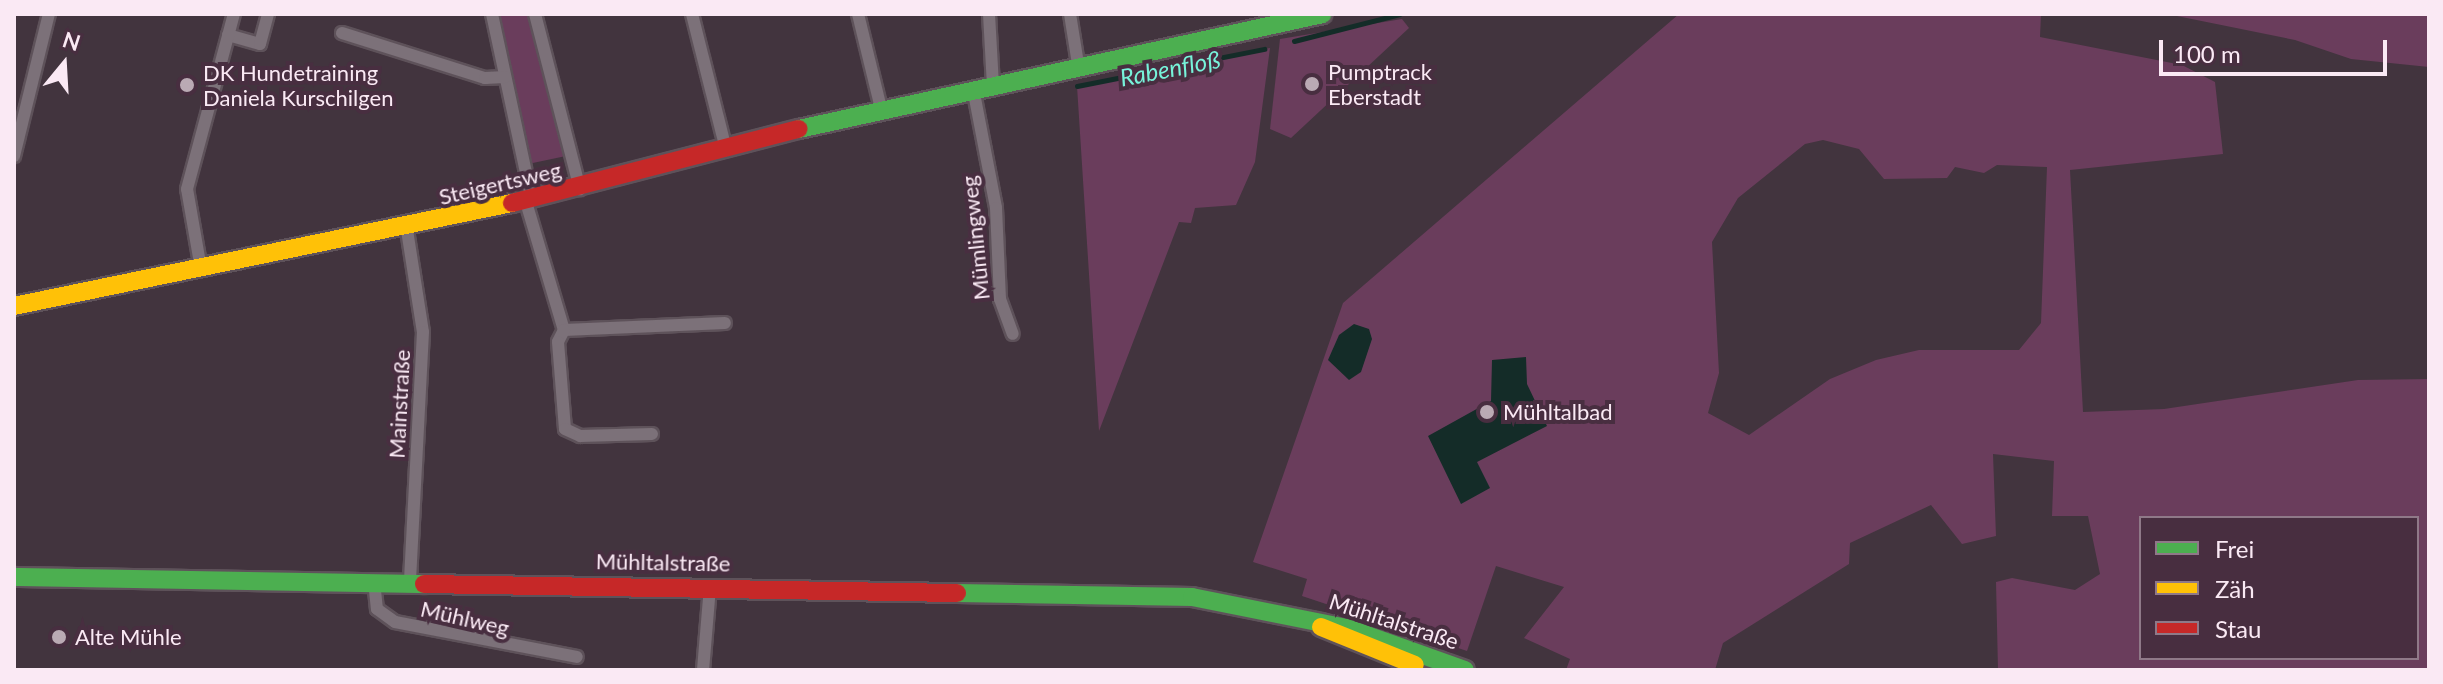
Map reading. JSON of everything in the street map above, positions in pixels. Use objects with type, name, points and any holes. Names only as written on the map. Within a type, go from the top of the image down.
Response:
[{"type":"street","points":[[14,156],[49,14]]},
{"type":"street","points":[[201,269],[187,189],[234,14]]},
{"type":"street","points":[[228,35],[260,44],[268,14]]},
{"type":"street","points":[[492,14],[529,201],[564,330],[558,342],[565,429],[580,436],[652,434]]},
{"type":"street","points":[[535,14],[580,189]]},
{"type":"street","points":[[692,14],[726,149]]},
{"type":"street","points":[[858,14],[881,108]]},
{"type":"street","points":[[989,14],[993,85]]},
{"type":"street","points":[[1070,14],[1079,70]]},
{"type":"street","name":"Steigertsweg","points":[[14,306],[407,230],[580,189],[881,108],[1079,70],[1323,14]]},
{"type":"street","points":[[342,33],[485,78],[505,77]]},
{"type":"street","name":"Mümlingweg","points":[[973,88],[996,208],[1000,299],[1013,334]]},
{"type":"street","name":"Mainstraße","points":[[407,230],[423,332],[410,572]]},
{"type":"street","points":[[564,330],[725,323]]},
{"type":"street","name":"Mühltalstraße","points":[[14,577],[374,581],[410,572],[710,586],[1192,597],[1309,618],[1465,670]]},
{"type":"street","name":"Mühlweg","points":[[374,581],[377,609],[395,622],[577,657]]},
{"type":"street","points":[[703,670],[710,586]]},
{"type":"street","name":"Mühltalstraße","points":[[1309,618],[1346,642],[1432,670]]},
{"type":"shaded area","points":[[499,14],[528,14],[566,156],[528,164]]},
{"type":"shaded area","points":[[1679,14],[2041,14],[2040,37],[2182,65],[2215,82],[2223,154],[2070,170],[2083,412],[2164,409],[2358,380],[2429,379],[2429,670],[1998,670],[1996,582],[2012,578],[2075,590],[2100,574],[2088,516],[2052,516],[2054,461],[1993,454],[1996,536],[1962,544],[1931,505],[1850,543],[1849,564],[1723,643],[1715,670],[1566,670],[1570,659],[1524,638],[1564,587],[1496,566],[1467,651],[1302,596],[1307,579],[1253,562],[1343,303]],"holes":[[[1823,140],[1859,149],[1884,179],[1947,178],[1955,167],[1984,173],[1997,165],[2047,167],[2041,323],[2019,350],[1919,350],[1876,360],[1830,379],[1749,435],[1708,413],[1719,373],[1712,242],[1738,198],[1805,144]]]},
{"type":"shaded area","points":[[2167,14],[2429,14],[2429,67],[2351,59],[2295,40]]},
{"type":"shaded area","name":"Pumptrack Eberstadt","points":[[1402,19],[1409,28],[1291,138],[1270,129],[1280,39]]},
{"type":"shaded area","points":[[1270,48],[1255,162],[1236,205],[1195,208],[1191,223],[1179,222],[1099,431],[1077,86]]},
{"type":"shaded area","points":[[1354,324],[1369,329],[1372,339],[1361,372],[1349,380],[1328,360],[1339,335]]},
{"type":"shaded area","points":[[1526,357],[1527,384],[1547,426],[1477,462],[1490,488],[1461,504],[1428,436],[1491,401],[1492,360]]},
{"type":"waterway","name":"Rabenfloß","points":[[1294,41],[1400,14]]},
{"type":"waterway","name":"Rabenfloß","points":[[1077,86],[1264,49]]},
{"type":"traffic: fast","points":[[799,129],[1323,14]]},
{"type":"traffic: fast","points":[[14,577],[424,584]]},
{"type":"traffic: fast","points":[[957,593],[1192,597],[1347,628],[1465,670]]},
{"type":"traffic: slow","points":[[14,306],[512,203]]},
{"type":"traffic: slow","points":[[1321,627],[1415,665]]},
{"type":"traffic: jam","points":[[512,203],[799,129]]},
{"type":"traffic: jam","points":[[424,584],[957,593]]},
{"type":"place","name":"Pumptrack Eberstadt","points":[[1312,84]]},
{"type":"place","name":"DK Hundetraining Daniela Kurschilgen","points":[[187,85]]},
{"type":"place","name":"Mühltalbad","points":[[1487,412]]},
{"type":"place","name":"Alte Mühle","points":[[59,637]]}]
